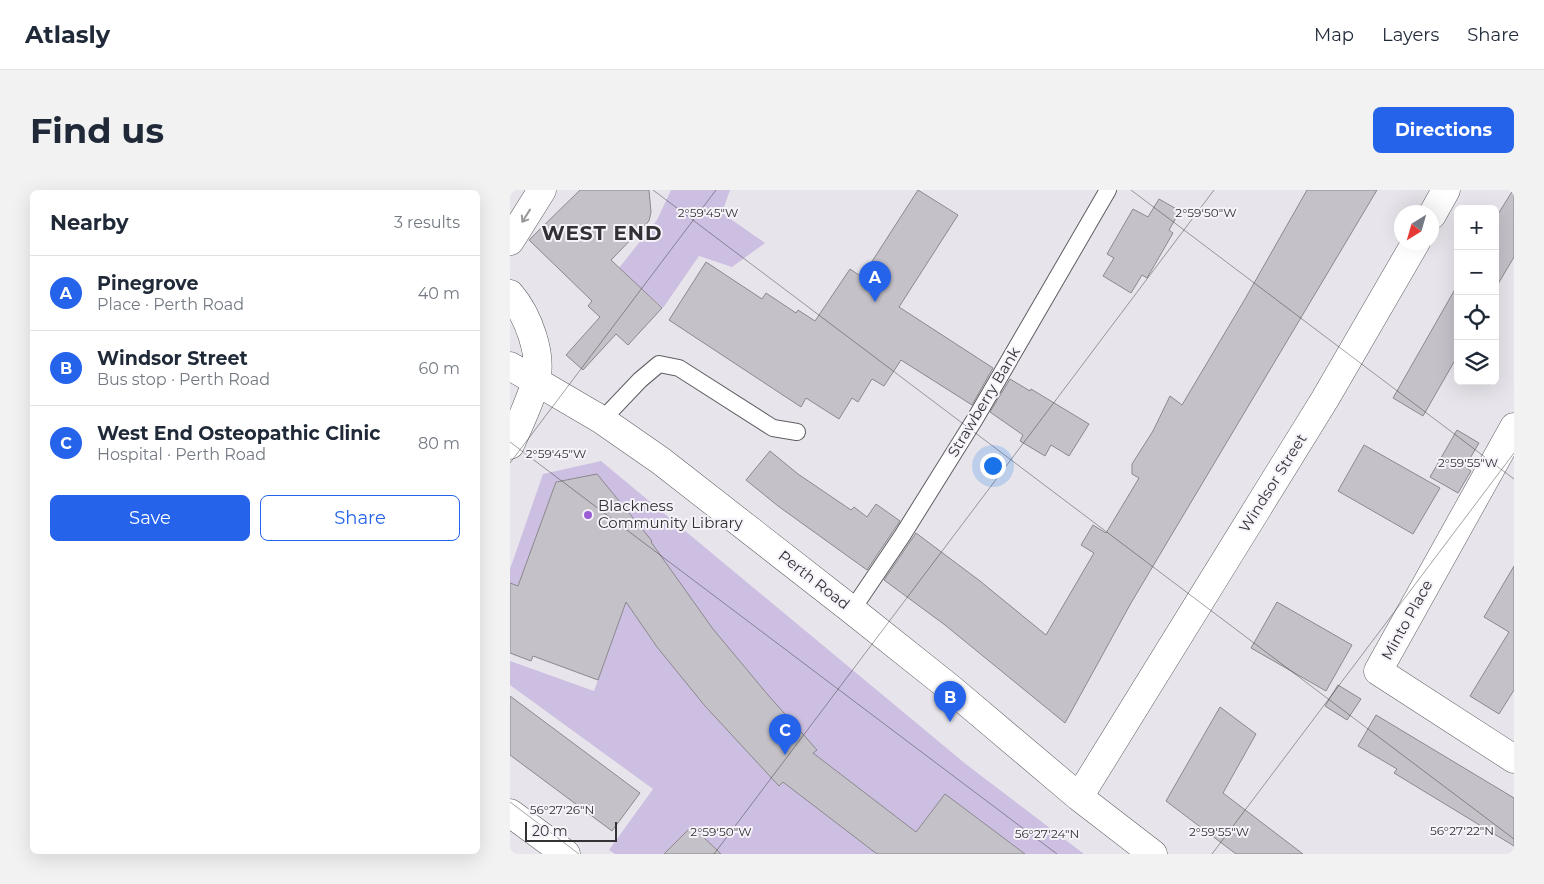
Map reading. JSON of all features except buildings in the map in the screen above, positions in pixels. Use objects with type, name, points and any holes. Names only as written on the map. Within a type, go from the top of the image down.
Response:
[{"type":"street","points":[[510,241],[542,190]]},
{"type":"street","points":[[1438,205],[1446,190]]},
{"type":"street","name":"Windsor Street","points":[[1079,796],[1325,399],[1411,250]]},
{"type":"street","points":[[510,294],[527,320],[537,347],[536,382],[510,445]]},
{"type":"street","name":"Perth Road","points":[[510,366],[602,420],[661,461],[852,610],[957,694],[1079,796],[1154,854]]},
{"type":"street","name":"Minto Place","points":[[1514,427],[1378,671],[1514,759]]},
{"type":"street","points":[[510,813],[566,854]]},
{"type":"lane","name":"Strawberry Bank","points":[[852,610],[892,551],[975,419],[1108,190]]},
{"type":"lane","points":[[602,420],[640,380],[659,364],[679,368],[773,428],[797,432]]},
{"type":"shaded area","points":[[671,190],[730,190],[722,213],[765,243],[732,267],[699,256],[663,308],[619,268],[657,220]]},
{"type":"shaded area","points":[[601,461],[967,765],[1084,854],[615,854],[609,850],[653,789],[510,685],[510,661],[594,691],[618,624],[510,583],[510,569],[543,474]]},
{"type":"place","name":"Pinegrove","points":[[875,302]]},
{"type":"place","name":"Blackness Community Library","points":[[588,515]]},
{"type":"place","name":"Windsor Street","points":[[950,722]]},
{"type":"place","name":"West End Osteopathic Clinic","points":[[785,755]]},
{"type":"district","name":"WEST END","points":[[602,233]]}]
